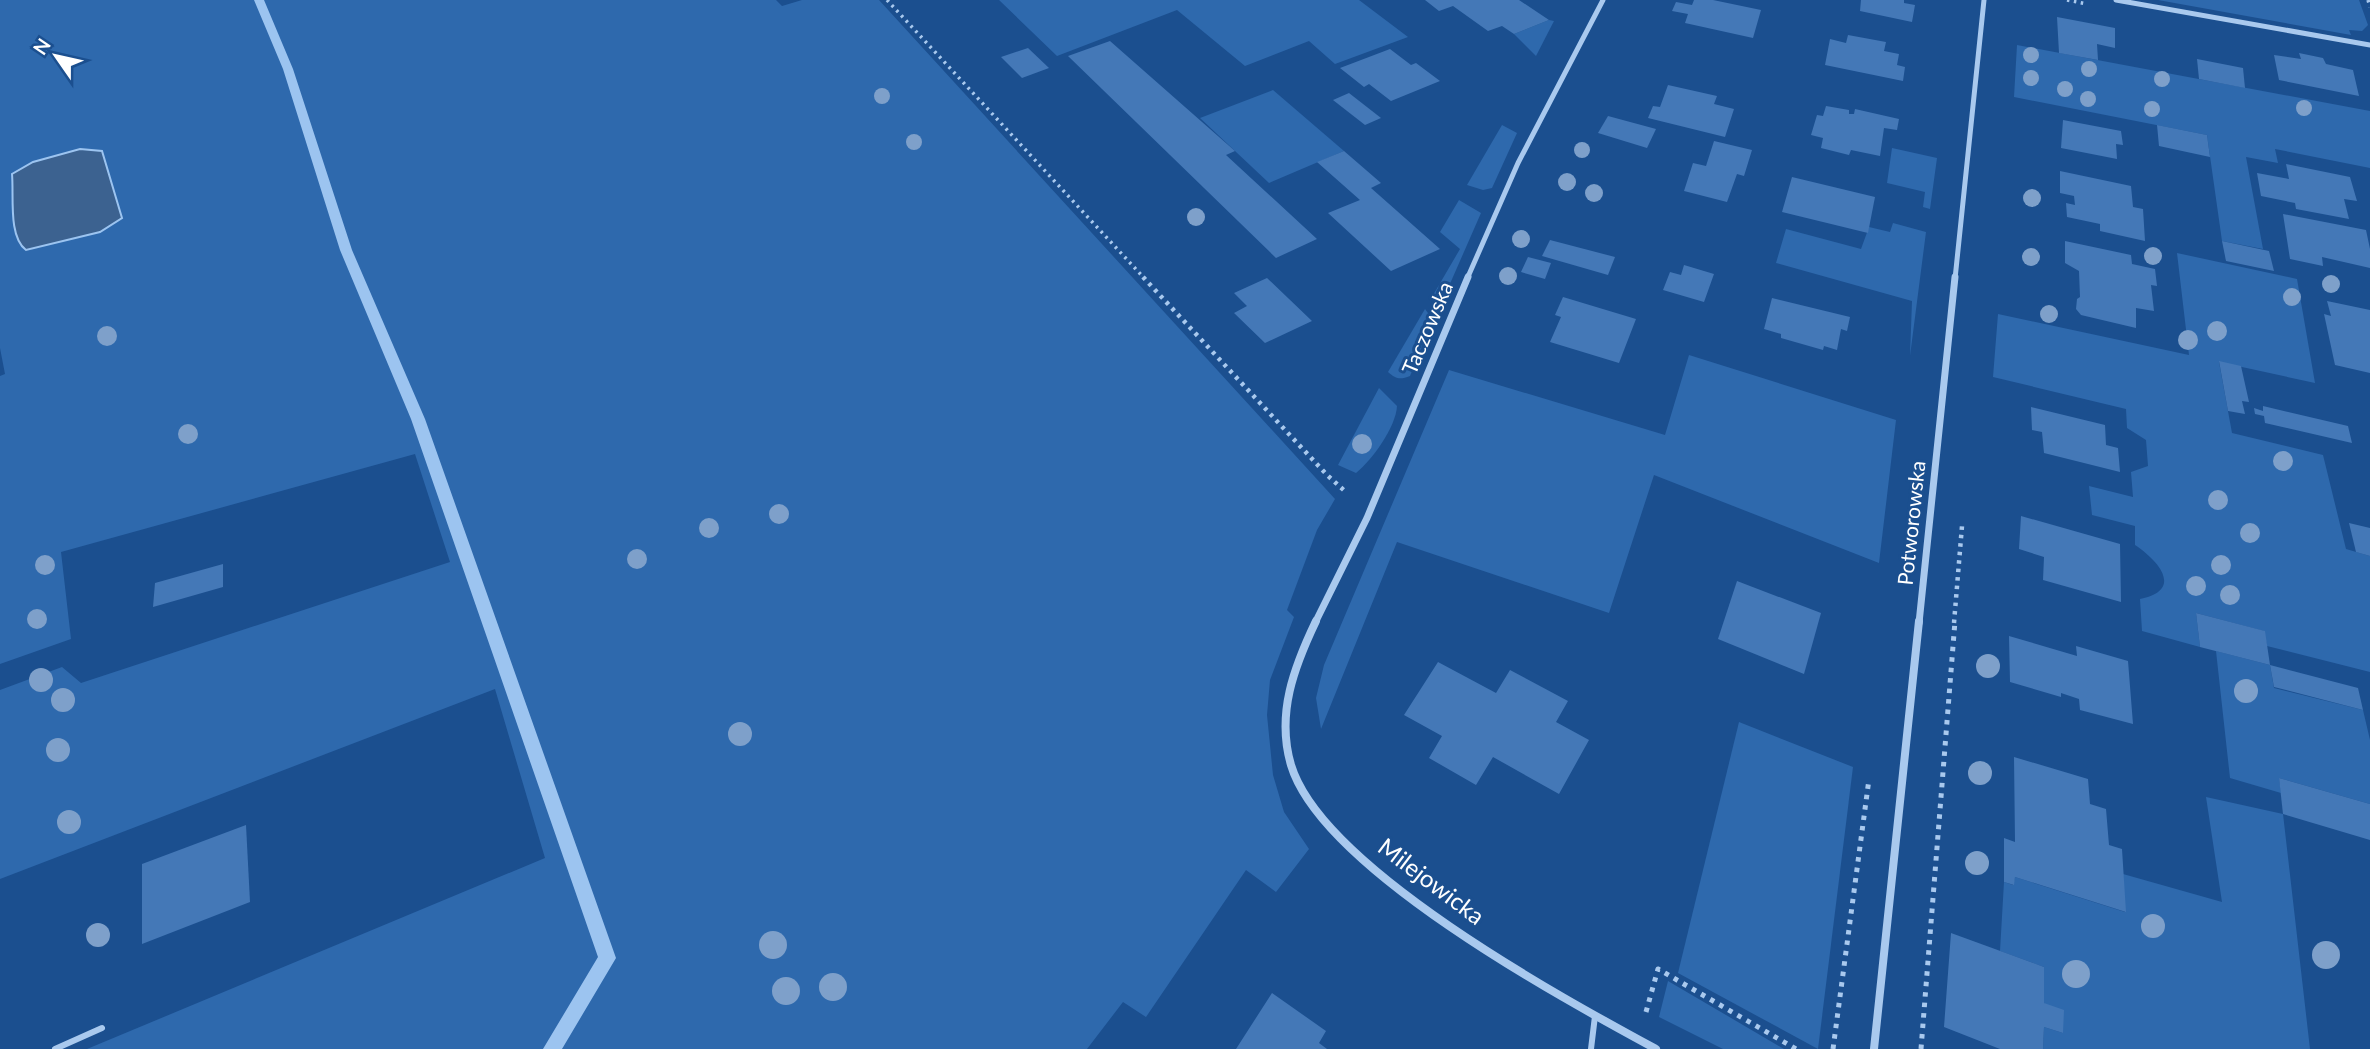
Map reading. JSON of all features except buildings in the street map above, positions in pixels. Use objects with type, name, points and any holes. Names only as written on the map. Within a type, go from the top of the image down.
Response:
[{"type":"street","name":"Taczowska","points":[[1295,674],[1319,615],[1369,513],[1508,184],[1603,0]]},
{"type":"street","name":"Potworowska","points":[[1874,1049],[1984,0]]},
{"type":"street","points":[[2116,0],[2370,45]]},
{"type":"street","name":"Milejowicka","points":[[1295,674],[1286,706],[1286,739],[1297,781],[1324,820],[1366,861],[1429,911],[1517,969],[1656,1049]]},
{"type":"lane","points":[[1591,1049],[1595,1016]]},
{"type":"lane","points":[[55,1049],[102,1028]]},
{"type":"path","points":[[887,0],[1327,475],[1369,513]]},
{"type":"path","points":[[2368,0],[2370,7]]},
{"type":"path","points":[[1638,1039],[1658,969],[1796,1049]]},
{"type":"shaded area","points":[[0,0],[776,0],[782,6],[802,0],[879,0],[1335,499],[1317,530],[1287,610],[1294,617],[1270,680],[1267,715],[1273,775],[1284,812],[1309,849],[1276,892],[1246,870],[1146,1017],[1123,1002],[1087,1049],[87,1049],[545,858],[495,689],[0,879],[0,690],[62,667],[81,683],[450,562],[415,454],[61,552],[71,639],[0,664],[0,376],[5,374],[0,348]]},
{"type":"shaded area","points":[[999,0],[1359,0],[1408,37],[1335,64],[1309,41],[1245,66],[1177,10],[1057,56]]},
{"type":"shaded area","points":[[2158,0],[2359,0],[2368,25],[2362,31],[2349,30],[2351,35]]},
{"type":"shaded area","points":[[1549,20],[1554,21],[1536,56],[1514,34]]},
{"type":"shaded area","points":[[2017,45],[2370,111],[2370,168],[2275,149],[2278,163],[2246,157],[2263,249],[2222,241],[2207,135],[2014,97]]},
{"type":"shaded area","points":[[1273,90],[1344,151],[1269,183],[1200,118]]},
{"type":"shaded area","points":[[1502,125],[1517,133],[1492,188],[1483,190],[1467,185]]},
{"type":"shaded area","points":[[1892,148],[1937,158],[1930,209],[1923,207],[1925,192],[1887,183]]},
{"type":"shaded area","points":[[80,149],[102,151],[122,218],[100,232],[26,250],[16,236],[14,226],[12,174],[33,162]]},
{"type":"shaded area","points":[[1459,200],[1481,213],[1442,302],[1432,297],[1460,249],[1440,232]]},
{"type":"shaded area","points":[[1893,223],[1926,232],[1910,356],[1912,301],[1776,263],[1786,229],[1861,249],[1869,227],[1890,232]]},
{"type":"shaded area","points":[[2177,253],[2297,279],[2315,383],[2219,362],[2232,433],[2323,455],[2346,549],[2370,556],[2370,672],[2267,646],[2264,631],[2196,613],[2200,647],[2142,631],[2140,599],[2161,589],[2163,575],[2152,559],[2135,545],[2135,526],[2092,515],[2089,486],[2133,497],[2131,472],[2148,466],[2146,440],[2127,428],[2126,409],[1993,377],[1998,314],[2189,355]]},
{"type":"shaded area","points":[[1425,309],[1433,320],[1410,376],[1396,377],[1388,372]]},
{"type":"shaded area","points":[[1689,355],[1896,420],[1879,563],[1654,475],[1609,613],[1397,542],[1321,729],[1316,698],[1324,665],[1449,370],[1665,435]]},
{"type":"shaded area","points":[[1379,388],[1397,406],[1396,414],[1382,442],[1356,473],[1338,465]]},
{"type":"shaded area","points":[[2216,651],[2270,665],[2274,688],[2363,710],[2370,740],[2370,804],[2279,778],[2281,793],[2230,778]]},
{"type":"shaded area","points":[[1739,722],[1853,767],[1818,1049],[1678,973]]},
{"type":"shaded area","points":[[2206,797],[2283,814],[2310,1049],[2043,1049],[2044,1027],[2063,1033],[2044,1003],[2044,967],[2000,951],[2004,882],[2013,885],[2015,877],[2125,912],[2123,874],[2222,902]]},
{"type":"shaded area","points":[[1668,981],[1784,1049],[1723,1049],[1659,1017]]},
{"type":"waterway","points":[[259,0],[288,69],[346,250],[418,419],[607,958],[552,1049]]}]
